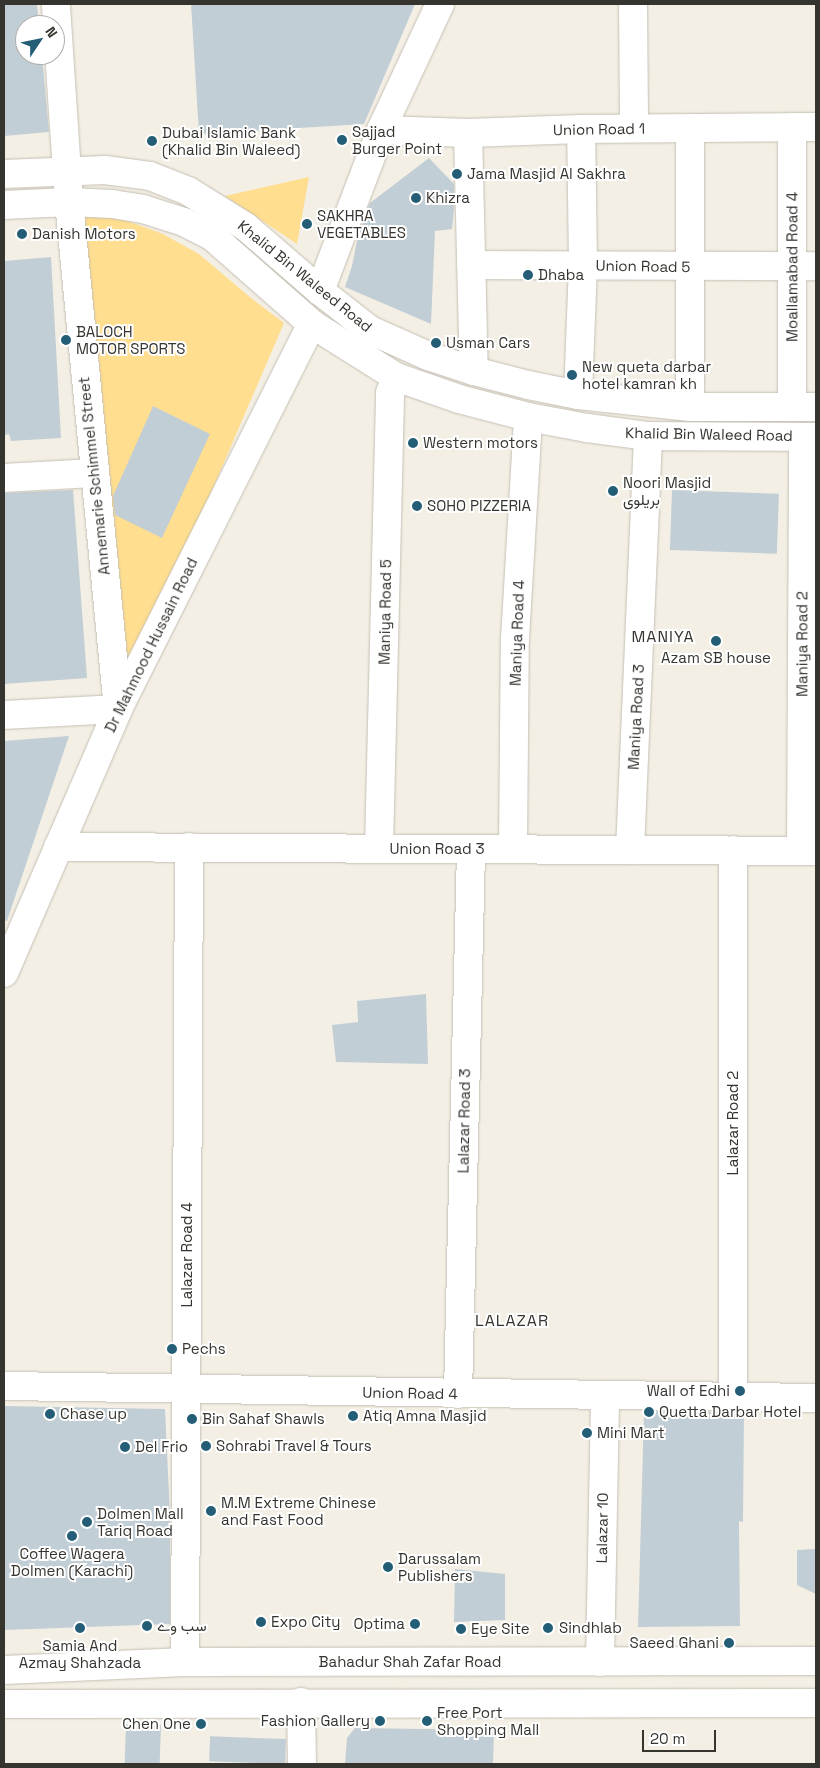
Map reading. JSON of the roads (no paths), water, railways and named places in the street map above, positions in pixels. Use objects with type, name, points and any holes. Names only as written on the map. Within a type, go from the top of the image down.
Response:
[{"type":"street","name":"Annemarie Schimmel Street","points":[[56,4],[68,170],[68,202],[93,473],[118,709]]},
{"type":"street","points":[[320,291],[381,130],[440,4]]},
{"type":"street","points":[[634,4],[634,128]]},
{"type":"street","name":"Union Road 1","points":[[381,130],[468,132],[634,128],[804,127]]},
{"type":"street","name":"Moallamabad Road 4","points":[[804,127],[804,407]]},
{"type":"street","points":[[578,395],[583,265],[581,129]]},
{"type":"street","points":[[690,129],[692,266],[690,407]]},
{"type":"street","points":[[468,132],[474,370]]},
{"type":"street","name":"Khalid Bin Waleed Road","points":[[4,174],[105,170],[150,176],[188,191],[246,228],[353,318],[383,338],[428,356],[474,370],[528,385],[578,395],[690,407],[804,407]]},
{"type":"street","name":"Khalid Bin Waleed Road","points":[[4,205],[68,202],[112,204],[143,209],[184,222],[214,237],[312,324],[396,377],[459,398],[528,417],[587,428],[648,436],[810,437]]},
{"type":"street","name":"Union Road 5","points":[[470,265],[804,266]]},
{"type":"street","name":"Dr Mahmood Hussain Road","points":[[4,973],[118,709],[312,324]]},
{"type":"street","name":"Maniya Road 5","points":[[379,848],[390,393],[396,377]]},
{"type":"street","name":"Maniya Road 4","points":[[513,849],[515,640],[528,417]]},
{"type":"street","name":"Maniya Road 3","points":[[630,850],[648,436]]},
{"type":"street","name":"Maniya Road 2","points":[[809,851],[810,437]]},
{"type":"street","points":[[4,478],[93,473]]},
{"type":"street","points":[[4,714],[118,709]]},
{"type":"street","name":"Union Road 3","points":[[58,847],[809,851]]},
{"type":"street","name":"Lalazar Road 4","points":[[185,1662],[189,847]]},
{"type":"street","name":"Lalazar Road 3","points":[[458,1394],[471,848]]},
{"type":"street","name":"Lalazar Road 2","points":[[733,850],[733,1397]]},
{"type":"street","name":"Union Road 4","points":[[4,1386],[816,1398]]},
{"type":"street","name":"Lalazar 10","points":[[600,1662],[605,1395]]},
{"type":"street","name":"Bahadur Shah Zafar Road","points":[[4,1670],[185,1662],[816,1661]]},
{"type":"street","points":[[4,1704],[301,1702],[816,1703]]},
{"type":"street","points":[[301,1702],[302,1764]]},
{"type":"place","name":"Sajjad Burger Point","points":[[342,140]]},
{"type":"place","name":"Dubai Islamic Bank (Khalid Bin Waleed)","points":[[152,141]]},
{"type":"place","name":"Jama Masjid Al Sakhra","points":[[457,174]]},
{"type":"place","name":"Khizra","points":[[416,198]]},
{"type":"place","name":"SAKHRA VEGETABLES","points":[[307,224]]},
{"type":"place","name":"Danish Motors","points":[[22,234]]},
{"type":"place","name":"Dhaba","points":[[528,275]]},
{"type":"place","name":"BALOCH MOTOR SPORTS","points":[[66,340]]},
{"type":"place","name":"Usman Cars","points":[[436,343]]},
{"type":"place","name":"New queta darbar hotel kamran kh","points":[[572,375]]},
{"type":"place","name":"Western motors","points":[[413,443]]},
{"type":"place","name":"Noori Masjid بریلوی","points":[[613,491]]},
{"type":"place","name":"SOHO PIZZERIA","points":[[417,506]]},
{"type":"place","name":"Azam SB house","points":[[716,641]]},
{"type":"place","name":"Pechs","points":[[172,1349]]},
{"type":"place","name":"Wall of Edhi","points":[[740,1391]]},
{"type":"place","name":"Quetta Darbar Hotel","points":[[649,1412]]},
{"type":"place","name":"Chase up","points":[[50,1414]]},
{"type":"place","name":"Atiq Amna Masjid","points":[[353,1416]]},
{"type":"place","name":"Bin Sahaf Shawls","points":[[192,1419]]},
{"type":"place","name":"Mini Mart","points":[[587,1433]]},
{"type":"place","name":"Sohrabi Travel & Tours","points":[[206,1446]]},
{"type":"place","name":"Del Frio","points":[[125,1447]]},
{"type":"place","name":"M.M Extreme Chinese and Fast Food","points":[[211,1511]]},
{"type":"place","name":"Dolmen Mall Tariq Road","points":[[87,1522]]},
{"type":"place","name":"Coffee Wagera Dolmen (Karachi)","points":[[72,1536]]},
{"type":"place","name":"Darussalam Publishers","points":[[388,1567]]},
{"type":"place","name":"Expo City","points":[[261,1622]]},
{"type":"place","name":"Optima","points":[[415,1624]]},
{"type":"place","name":"سب وے","points":[[147,1626]]},
{"type":"place","name":"Samia And Azmay Shahzada","points":[[80,1628]]},
{"type":"place","name":"Sindhlab","points":[[548,1628]]},
{"type":"place","name":"Eye Site","points":[[461,1629]]},
{"type":"place","name":"Saeed Ghani","points":[[729,1643]]},
{"type":"place","name":"Fashion Gallery","points":[[380,1721]]},
{"type":"place","name":"Free Port Shopping Mall","points":[[427,1721]]},
{"type":"place","name":"Chen One","points":[[201,1724]]},
{"type":"district","name":"MANIYA","points":[[663,637]]},
{"type":"district","name":"LALAZAR","points":[[512,1321]]}]
